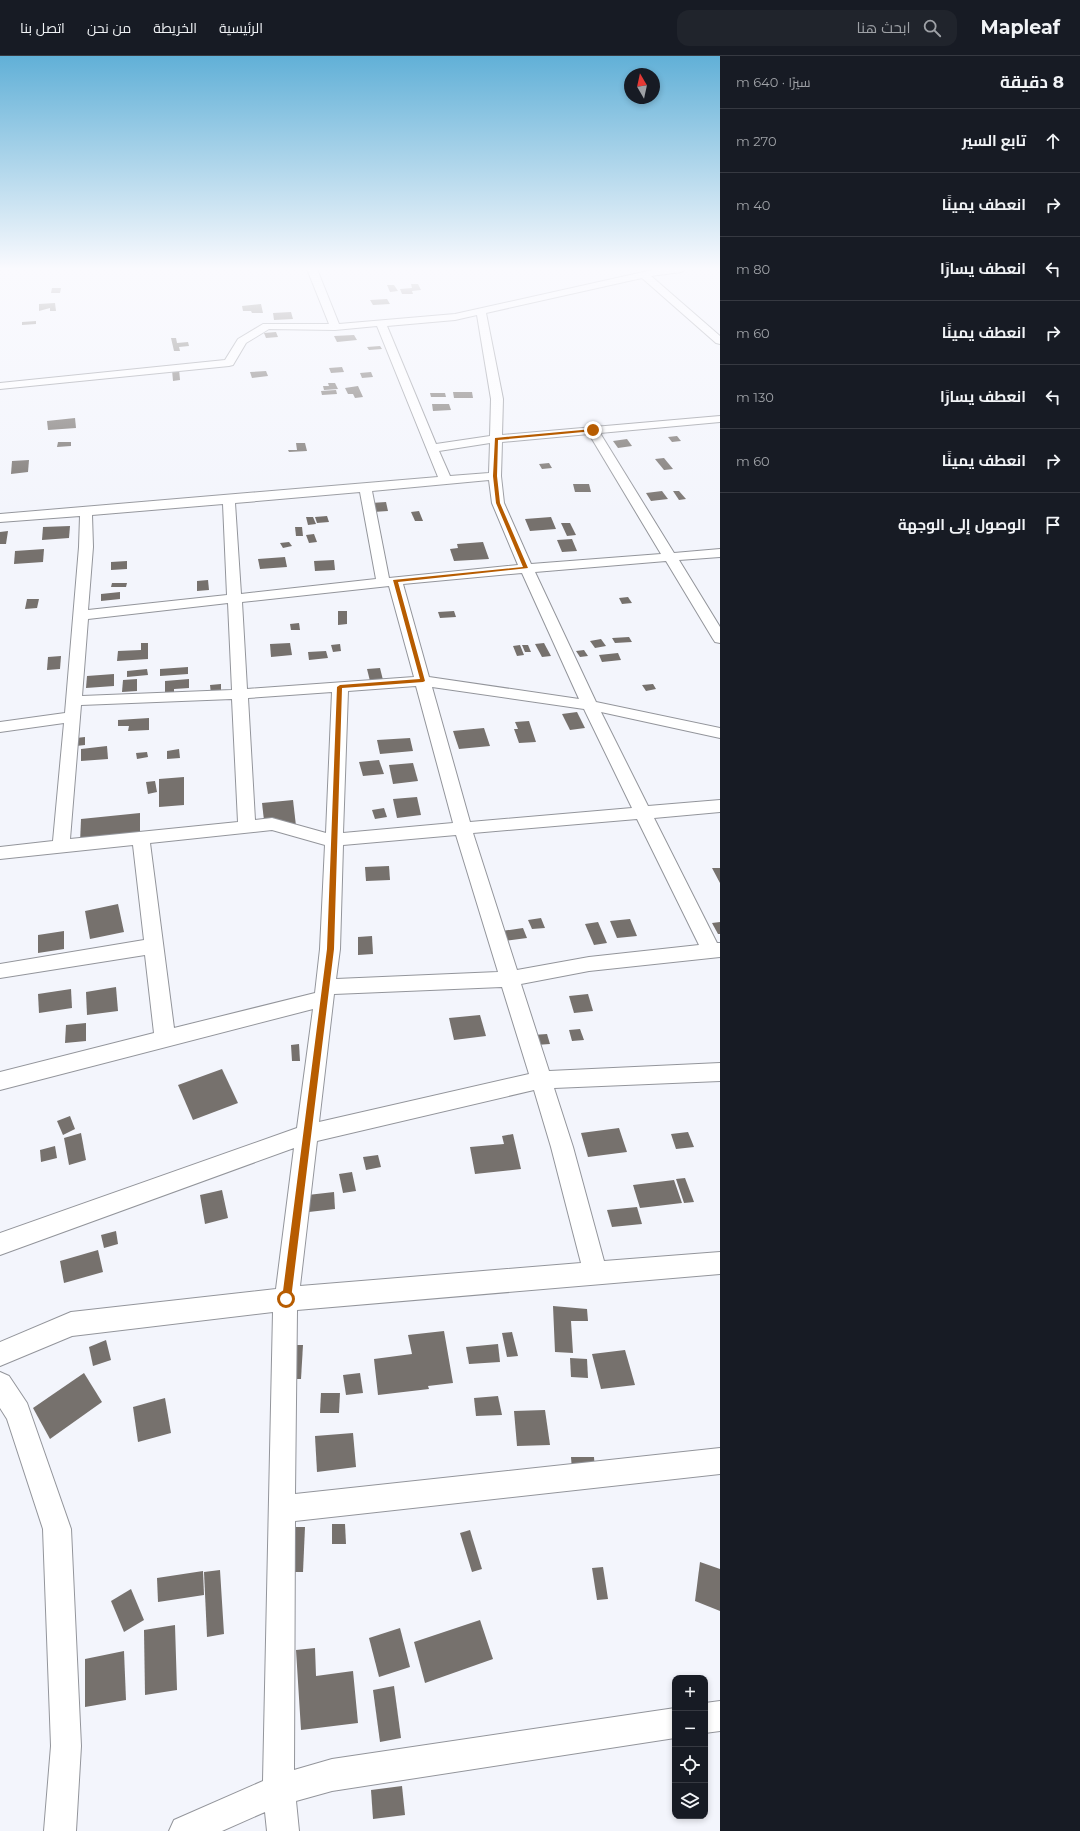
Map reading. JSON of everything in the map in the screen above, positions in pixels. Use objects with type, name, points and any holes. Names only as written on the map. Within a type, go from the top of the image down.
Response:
[{"type":"street","points":[[0,386],[229,363],[236,352]]},
{"type":"street","points":[[393,352],[445,480]]},
{"type":"street","points":[[0,1081],[165,1039],[325,993],[510,979],[589,964],[716,950],[643,813],[590,705],[526,568],[498,503],[495,476],[497,399],[488,352]]},
{"type":"street","points":[[432,448],[496,439],[593,430],[715,423]]},
{"type":"street","points":[[593,430],[720,638]]},
{"type":"street","points":[[0,518],[86,512],[495,476]]},
{"type":"street","points":[[365,487],[389,582],[423,681],[463,828],[562,1147],[595,1273]]},
{"type":"street","points":[[230,499],[247,827]]},
{"type":"street","points":[[61,846],[81,615],[86,547],[86,512]]},
{"type":"street","points":[[81,615],[526,568],[720,553]]},
{"type":"street","points":[[74,701],[240,694],[423,681],[590,705],[720,733]]},
{"type":"street","points":[[283,1831],[278,1776],[284,1318],[330,949],[340,687]]},
{"type":"street","points":[[0,727],[72,717]]},
{"type":"street","points":[[0,853],[272,824],[329,840],[720,806]]},
{"type":"street","points":[[141,838],[165,1039]]},
{"type":"street","points":[[0,971],[154,946]]},
{"type":"street","points":[[0,1244],[307,1134],[542,1080],[720,1072]]},
{"type":"street","points":[[0,1354],[71,1324],[286,1299],[720,1263]]},
{"type":"street","points":[[0,1384],[18,1412],[57,1529],[66,1746],[60,1831]]},
{"type":"street","points":[[282,1509],[720,1461]]},
{"type":"street","points":[[708,1718],[720,1716]]},
{"type":"street","points":[[185,1831],[279,1790],[332,1775],[672,1723]]},
{"type":"building","points":[[342,367],[344,372],[331,373],[329,368]]},
{"type":"building","points":[[179,369],[180,380],[173,381],[172,370]]},
{"type":"building","points":[[266,371],[268,376],[252,378],[250,372]]},
{"type":"building","points":[[371,372],[373,377],[362,378],[360,373]]},
{"type":"building","points":[[328,383],[335,383],[338,389],[324,390],[323,386],[329,386]]},
{"type":"building","points":[[358,386],[363,397],[355,398],[353,394],[348,394],[345,388]]},
{"type":"building","points":[[336,390],[337,394],[322,395],[321,391]]},
{"type":"building","points":[[453,392],[472,392],[473,398],[454,398]]},
{"type":"building","points":[[430,393],[445,393],[446,397],[431,397]]},
{"type":"building","points":[[432,404],[449,404],[451,410],[433,411]]},
{"type":"building","points":[[75,418],[76,428],[48,430],[47,421]]},
{"type":"building","points":[[677,436],[681,441],[672,442],[668,437]]},
{"type":"building","points":[[627,439],[632,446],[618,448],[613,441]]},
{"type":"building","points":[[58,442],[71,442],[71,446],[57,447]]},
{"type":"building","points":[[296,443],[305,443],[307,451],[289,452],[288,450],[297,450]]},
{"type":"building","points":[[664,458],[673,469],[664,470],[655,459]]},
{"type":"building","points":[[29,460],[28,472],[11,474],[12,461]]},
{"type":"building","points":[[549,463],[552,468],[542,469],[539,464]]},
{"type":"building","points":[[573,484],[589,484],[591,492],[575,492]]},
{"type":"building","points":[[662,491],[668,499],[651,501],[646,493]]},
{"type":"building","points":[[673,491],[679,491],[686,499],[679,500]]},
{"type":"building","points":[[386,502],[388,511],[373,512],[371,503]]},
{"type":"building","points":[[419,511],[423,521],[415,521],[411,512]]},
{"type":"building","points":[[327,516],[329,522],[317,523],[315,517]]},
{"type":"building","points":[[306,517],[313,517],[316,524],[308,525]]},
{"type":"building","points":[[551,517],[556,529],[530,531],[525,519]]},
{"type":"building","points":[[561,523],[570,523],[576,535],[567,536]]},
{"type":"building","points":[[70,526],[69,538],[42,540],[43,527]]},
{"type":"building","points":[[295,527],[302,527],[303,536],[296,536]]},
{"type":"building","points":[[8,531],[6,544],[0,544],[0,532]]},
{"type":"building","points":[[314,534],[317,542],[309,543],[306,535]]},
{"type":"building","points":[[572,539],[577,551],[562,552],[557,540]]},
{"type":"building","points":[[289,542],[292,546],[283,548],[280,543]]},
{"type":"building","points":[[483,542],[489,559],[454,561],[450,549],[458,548],[457,544]]},
{"type":"building","points":[[44,549],[43,562],[14,564],[15,551]]},
{"type":"building","points":[[285,557],[287,567],[260,569],[258,559]]},
{"type":"building","points":[[334,560],[335,570],[315,571],[314,561]]},
{"type":"building","points":[[127,561],[127,569],[111,570],[111,562]]},
{"type":"building","points":[[208,580],[209,590],[197,591],[197,581]]},
{"type":"building","points":[[112,583],[127,583],[126,587],[111,587]]},
{"type":"building","points":[[120,592],[120,599],[101,601],[101,594]]},
{"type":"building","points":[[628,597],[632,603],[622,604],[619,598]]},
{"type":"building","points":[[27,599],[39,599],[37,608],[25,609]]},
{"type":"building","points":[[338,611],[347,611],[347,624],[338,625]]},
{"type":"building","points":[[454,611],[456,617],[440,618],[438,612]]},
{"type":"building","points":[[299,623],[300,630],[291,630],[290,624]]},
{"type":"building","points":[[629,637],[632,642],[615,643],[612,638]]},
{"type":"building","points":[[601,639],[606,646],[595,648],[590,641]]},
{"type":"building","points":[[141,643],[148,643],[148,659],[117,661],[118,651],[141,650]]},
{"type":"building","points":[[290,643],[292,655],[271,657],[270,644]]},
{"type":"building","points":[[544,643],[551,656],[542,657],[535,644]]},
{"type":"building","points":[[340,644],[341,651],[333,652],[331,645]]},
{"type":"building","points":[[520,645],[524,655],[517,656],[513,646]]},
{"type":"building","points":[[522,645],[528,645],[531,652],[525,652]]},
{"type":"building","points":[[584,650],[588,656],[580,657],[576,651]]},
{"type":"building","points":[[326,651],[328,658],[309,660],[308,652]]},
{"type":"building","points":[[618,653],[621,660],[602,662],[599,655]]},
{"type":"building","points":[[61,656],[60,669],[47,670],[48,657]]},
{"type":"building","points":[[188,667],[188,674],[160,676],[160,669]]},
{"type":"building","points":[[380,668],[383,680],[370,681],[367,669]]},
{"type":"building","points":[[147,669],[148,675],[127,677],[127,671]]},
{"type":"building","points":[[114,674],[114,686],[86,688],[87,676]]},
{"type":"building","points":[[137,679],[137,691],[122,692],[123,680]]},
{"type":"building","points":[[189,679],[189,688],[174,689],[174,697],[165,697],[165,681]]},
{"type":"building","points":[[221,684],[221,693],[211,694],[210,685]]},
{"type":"building","points":[[653,684],[656,689],[646,691],[642,685]]},
{"type":"building","points":[[577,712],[585,728],[570,730],[562,714]]},
{"type":"building","points":[[149,718],[149,730],[128,731],[129,726],[118,726],[118,720]]},
{"type":"building","points":[[529,721],[536,742],[519,743],[514,729],[518,729],[515,722]]},
{"type":"building","points":[[484,728],[490,746],[459,749],[453,731]]},
{"type":"building","points":[[85,737],[85,745],[67,747],[67,739]]},
{"type":"building","points":[[410,738],[413,751],[380,754],[377,740]]},
{"type":"building","points":[[107,746],[108,759],[81,761],[81,749]]},
{"type":"building","points":[[179,749],[180,758],[167,759],[167,751]]},
{"type":"building","points":[[147,752],[148,757],[137,759],[136,753]]},
{"type":"building","points":[[379,760],[384,774],[363,776],[359,762]]},
{"type":"building","points":[[413,763],[418,781],[393,784],[389,765]]},
{"type":"building","points":[[184,777],[184,805],[159,807],[159,779]]},
{"type":"building","points":[[155,781],[157,792],[148,794],[146,782]]},
{"type":"building","points":[[417,797],[421,815],[397,818],[393,799]]},
{"type":"building","points":[[293,800],[296,826],[265,829],[262,803]]},
{"type":"building","points":[[384,808],[387,817],[375,819],[372,810]]},
{"type":"building","points":[[140,813],[140,841],[80,843],[81,819]]},
{"type":"building","points":[[389,866],[390,880],[366,881],[365,867]]},
{"type":"building","points":[[712,868],[720,868],[720,883]]},
{"type":"building","points":[[118,904],[124,932],[90,939],[85,911]]},
{"type":"building","points":[[541,918],[545,928],[532,929],[528,920]]},
{"type":"building","points":[[630,919],[637,936],[617,938],[610,921]]},
{"type":"building","points":[[598,922],[607,943],[594,945],[585,924]]},
{"type":"building","points":[[720,922],[720,934],[718,934],[712,923]]},
{"type":"building","points":[[523,928],[527,938],[505,941],[502,931]]},
{"type":"building","points":[[64,931],[64,949],[38,953],[38,935]]},
{"type":"building","points":[[372,936],[373,954],[358,955],[358,937]]},
{"type":"building","points":[[116,987],[118,1011],[87,1015],[86,992]]},
{"type":"building","points":[[71,989],[72,1008],[39,1013],[38,994]]},
{"type":"building","points":[[588,994],[593,1011],[574,1013],[569,996]]},
{"type":"building","points":[[480,1015],[486,1036],[454,1040],[449,1018]]},
{"type":"building","points":[[86,1023],[86,1041],[65,1043],[66,1025]]},
{"type":"building","points":[[580,1029],[584,1040],[572,1041],[569,1030]]},
{"type":"building","points":[[547,1034],[550,1044],[536,1045],[533,1035]]},
{"type":"building","points":[[299,1044],[300,1061],[292,1061],[291,1045]]},
{"type":"building","points":[[222,1069],[238,1103],[193,1120],[178,1085]]},
{"type":"building","points":[[70,1116],[75,1129],[63,1135],[57,1121]]},
{"type":"building","points":[[619,1128],[627,1152],[588,1157],[581,1133]]},
{"type":"building","points":[[688,1132],[694,1147],[676,1149],[671,1134]]},
{"type":"building","points":[[81,1133],[86,1160],[69,1165],[64,1138]]},
{"type":"building","points":[[513,1134],[521,1169],[475,1174],[470,1147],[504,1144],[502,1136]]},
{"type":"building","points":[[55,1146],[57,1158],[41,1162],[40,1150]]},
{"type":"building","points":[[378,1155],[381,1167],[366,1170],[363,1157]]},
{"type":"building","points":[[352,1172],[356,1191],[343,1193],[339,1174]]},
{"type":"building","points":[[685,1178],[694,1202],[684,1203],[676,1179]]},
{"type":"building","points":[[674,1180],[682,1203],[640,1208],[633,1185]]},
{"type":"building","points":[[222,1190],[228,1218],[205,1224],[200,1195]]},
{"type":"building","points":[[334,1192],[335,1209],[300,1213],[299,1196]]},
{"type":"building","points":[[637,1207],[642,1224],[612,1227],[607,1210]]},
{"type":"building","points":[[116,1231],[118,1244],[104,1248],[101,1235]]},
{"type":"building","points":[[98,1250],[103,1272],[64,1283],[60,1261]]},
{"type":"building","points":[[553,1306],[587,1309],[588,1321],[571,1321],[573,1353],[555,1352]]},
{"type":"building","points":[[444,1331],[453,1383],[428,1386],[429,1389],[378,1395],[374,1359],[412,1354],[408,1335]]},
{"type":"building","points":[[512,1332],[518,1356],[507,1357],[502,1333]]},
{"type":"building","points":[[106,1340],[111,1360],[93,1366],[89,1347]]},
{"type":"building","points":[[498,1344],[500,1362],[469,1364],[466,1347]]},
{"type":"building","points":[[282,1345],[303,1345],[301,1379],[280,1379]]},
{"type":"building","points":[[625,1350],[635,1385],[601,1389],[592,1354]]},
{"type":"building","points":[[570,1358],[587,1359],[588,1378],[571,1377]]},
{"type":"building","points":[[84,1373],[102,1402],[50,1439],[33,1408]]},
{"type":"building","points":[[360,1373],[363,1393],[346,1395],[343,1375]]},
{"type":"building","points":[[321,1393],[340,1393],[339,1413],[320,1413]]},
{"type":"building","points":[[498,1396],[502,1415],[476,1416],[474,1398]]},
{"type":"building","points":[[165,1398],[171,1433],[138,1442],[133,1407]]},
{"type":"building","points":[[545,1410],[550,1445],[517,1446],[514,1411]]},
{"type":"building","points":[[353,1433],[356,1467],[317,1472],[315,1436]]},
{"type":"building","points":[[571,1457],[594,1457],[595,1470],[572,1470]]},
{"type":"building","points":[[332,1524],[345,1524],[346,1544],[332,1544]]},
{"type":"building","points":[[284,1527],[305,1527],[303,1572],[283,1572]]},
{"type":"building","points":[[470,1530],[482,1569],[472,1572],[460,1533]]},
{"type":"building","points":[[700,1562],[720,1569],[720,1611],[695,1601]]},
{"type":"building","points":[[603,1567],[608,1599],[597,1600],[592,1568]]},
{"type":"building","points":[[220,1570],[224,1634],[207,1637],[204,1572]]},
{"type":"building","points":[[203,1571],[204,1595],[158,1602],[157,1578]]},
{"type":"building","points":[[131,1589],[144,1620],[124,1632],[111,1601]]},
{"type":"building","points":[[480,1620],[493,1659],[425,1683],[414,1642]]},
{"type":"building","points":[[175,1625],[177,1690],[145,1695],[144,1630]]},
{"type":"building","points":[[400,1628],[410,1667],[379,1677],[369,1638]]},
{"type":"building","points":[[315,1648],[316,1676],[353,1671],[358,1723],[301,1730],[296,1650]]},
{"type":"building","points":[[124,1651],[126,1700],[85,1707],[85,1659]]},
{"type":"building","points":[[394,1686],[401,1738],[380,1742],[373,1690]]},
{"type":"building","points":[[402,1786],[405,1815],[373,1819],[371,1790]]},
{"type":"route","points":[[286,1299],[330,949],[340,687],[423,681],[395,581],[526,568],[498,503],[495,476],[496,439],[593,430]]}]
